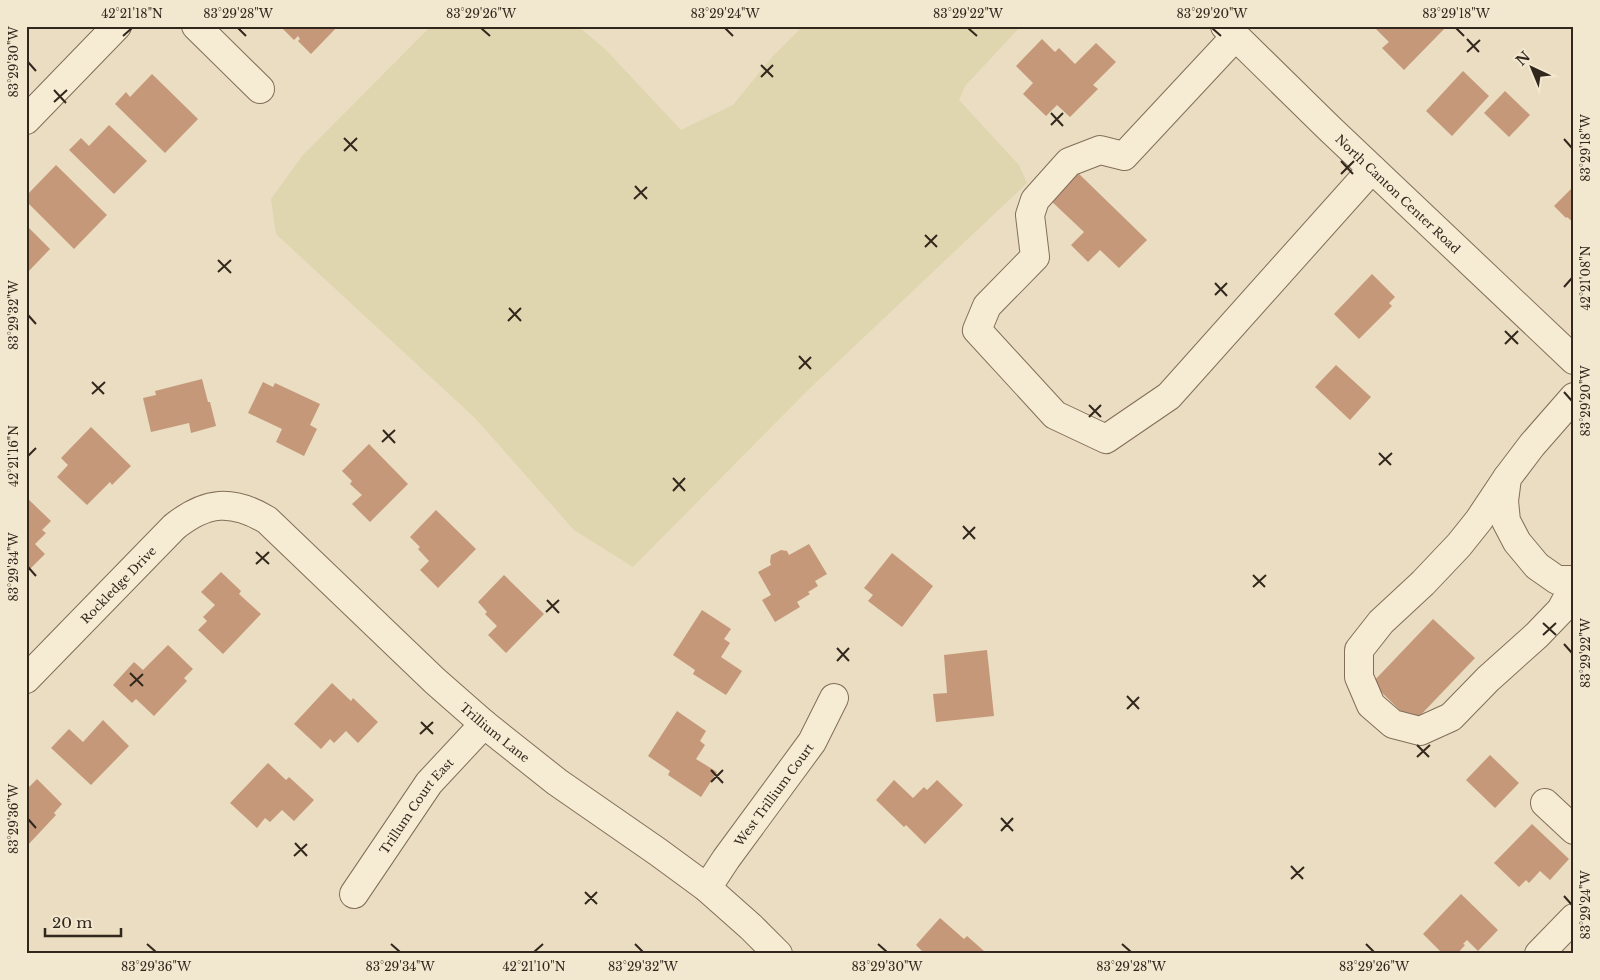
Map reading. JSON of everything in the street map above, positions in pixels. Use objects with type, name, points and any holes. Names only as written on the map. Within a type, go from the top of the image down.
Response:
[{"type":"street","points":[[26,120],[117,26]]},
{"type":"street","points":[[196,26],[260,89]]},
{"type":"street","points":[[1230,31],[1124,156],[1100,150],[1069,162],[1035,200],[1030,215],[1035,257],[987,306],[978,330],[1055,415],[1106,439],[1168,396],[1372,169]]},
{"type":"street","name":"North Canton Center Road","points":[[1230,31],[1372,169],[1574,360]]},
{"type":"street","points":[[1574,398],[1532,445],[1459,545],[1423,583],[1381,622],[1359,650],[1360,676],[1371,705],[1393,724],[1420,731],[1451,717],[1488,679],[1538,635],[1561,610],[1574,586]]},
{"type":"street","points":[[1507,478],[1504,501],[1506,521],[1518,542],[1537,566],[1557,580],[1574,580]]},
{"type":"street","name":"Rockledge Drive","points":[[26,678],[174,527],[189,515],[202,509],[220,506]]},
{"type":"street","name":"Trillium Lane","points":[[220,506],[238,507],[267,520],[435,681],[484,724],[556,782],[707,888],[778,954]]},
{"type":"street","name":"West Trillium Court","points":[[707,888],[726,858],[812,742],[834,698]]},
{"type":"street","name":"Trillum Court East","points":[[354,894],[429,783],[484,724]]},
{"type":"street","points":[[1545,803],[1574,830]]},
{"type":"street","points":[[1539,954],[1574,918]]},
{"type":"shaded area","points":[[431,26],[578,26],[606,50],[681,130],[733,105],[773,56],[803,26],[1021,26],[965,86],[959,100],[1019,165],[1027,183],[807,391],[633,567],[574,530],[475,418],[276,234],[271,199],[303,155]]},
{"type":"building","points":[[280,26],[338,26],[311,54],[298,41],[300,39],[298,36],[294,40]]},
{"type":"building","points":[[1375,26],[1447,26],[1404,70],[1382,48],[1389,42]]},
{"type":"building","points":[[1042,39],[1055,52],[1059,48],[1075,64],[1096,43],[1116,62],[1093,85],[1098,89],[1070,117],[1057,105],[1046,116],[1023,94],[1033,83],[1016,66]]},
{"type":"building","points":[[1463,71],[1489,96],[1452,136],[1426,111]]},
{"type":"building","points":[[152,74],[198,119],[165,153],[115,104],[126,92],[130,97]]},
{"type":"building","points":[[1505,91],[1530,115],[1509,137],[1484,113]]},
{"type":"building","points":[[109,125],[147,161],[114,194],[69,150],[81,138],[89,146]]},
{"type":"building","points":[[56,165],[107,215],[74,249],[26,201],[26,196]]},
{"type":"building","points":[[1075,170],[1147,240],[1119,268],[1100,250],[1088,262],[1071,245],[1084,232],[1048,198]]},
{"type":"building","points":[[1574,186],[1574,223],[1554,206]]},
{"type":"building","points":[[26,225],[50,249],[26,274]]},
{"type":"building","points":[[1372,274],[1395,297],[1389,303],[1392,306],[1359,339],[1334,314]]},
{"type":"building","points":[[1336,365],[1371,397],[1350,420],[1315,387]]},
{"type":"building","points":[[202,379],[216,426],[191,433],[189,423],[151,432],[143,398],[156,395],[155,391]]},
{"type":"building","points":[[263,382],[273,387],[275,383],[320,404],[310,425],[317,429],[304,456],[276,442],[282,429],[248,413]]},
{"type":"building","points":[[91,427],[131,466],[112,485],[110,482],[87,505],[57,477],[68,465],[61,458]]},
{"type":"building","points":[[369,444],[408,484],[370,522],[352,504],[362,495],[350,484],[352,481],[342,471]]},
{"type":"building","points":[[26,497],[51,521],[42,530],[46,533],[35,544],[45,554],[26,573]]},
{"type":"building","points":[[436,510],[476,549],[438,588],[420,570],[429,561],[418,549],[420,547],[410,537]]},
{"type":"building","points":[[809,544],[827,574],[815,581],[818,586],[808,592],[810,594],[797,602],[800,607],[775,622],[762,600],[771,595],[758,572],[771,565],[771,555],[781,550],[787,551],[789,555]]},
{"type":"building","points":[[892,553],[933,586],[902,627],[868,601],[873,595],[864,588]]},
{"type":"building","points":[[221,572],[241,591],[239,594],[261,614],[223,654],[198,630],[207,621],[203,617],[215,605],[201,592]]},
{"type":"building","points":[[504,575],[544,614],[506,653],[488,635],[497,626],[485,614],[487,612],[478,602]]},
{"type":"building","points":[[702,610],[731,629],[724,639],[730,643],[721,657],[742,671],[726,695],[693,674],[695,670],[673,655]]},
{"type":"building","points":[[1433,619],[1475,658],[1413,723],[1372,683]]},
{"type":"building","points":[[168,645],[193,669],[184,678],[187,681],[154,716],[136,699],[132,703],[113,685],[134,662],[143,670]]},
{"type":"building","points":[[987,650],[994,716],[936,722],[933,694],[947,693],[944,655]]},
{"type":"building","points":[[332,683],[351,701],[353,698],[378,722],[358,743],[346,731],[334,743],[330,739],[321,749],[294,724]]},
{"type":"building","points":[[677,711],[706,731],[700,741],[705,745],[696,759],[717,772],[701,797],[668,775],[670,771],[648,756]]},
{"type":"building","points":[[103,720],[129,746],[91,785],[51,748],[69,729],[83,742]]},
{"type":"building","points":[[1490,755],[1519,783],[1495,808],[1466,780]]},
{"type":"building","points":[[268,763],[286,780],[289,777],[314,800],[294,821],[282,810],[270,822],[265,818],[257,828],[230,803]]},
{"type":"building","points":[[37,779],[62,804],[54,813],[56,815],[26,847],[26,790]]},
{"type":"building","points":[[894,780],[913,798],[924,787],[927,790],[937,780],[963,805],[925,844],[876,800]]},
{"type":"building","points":[[1532,824],[1569,859],[1550,880],[1540,871],[1529,883],[1526,880],[1519,887],[1494,863]]},
{"type":"building","points":[[1461,894],[1498,930],[1478,951],[1467,940],[1457,954],[1443,954],[1423,934]]},
{"type":"building","points":[[940,918],[964,939],[967,936],[984,951],[982,954],[925,954],[916,945]]}]
